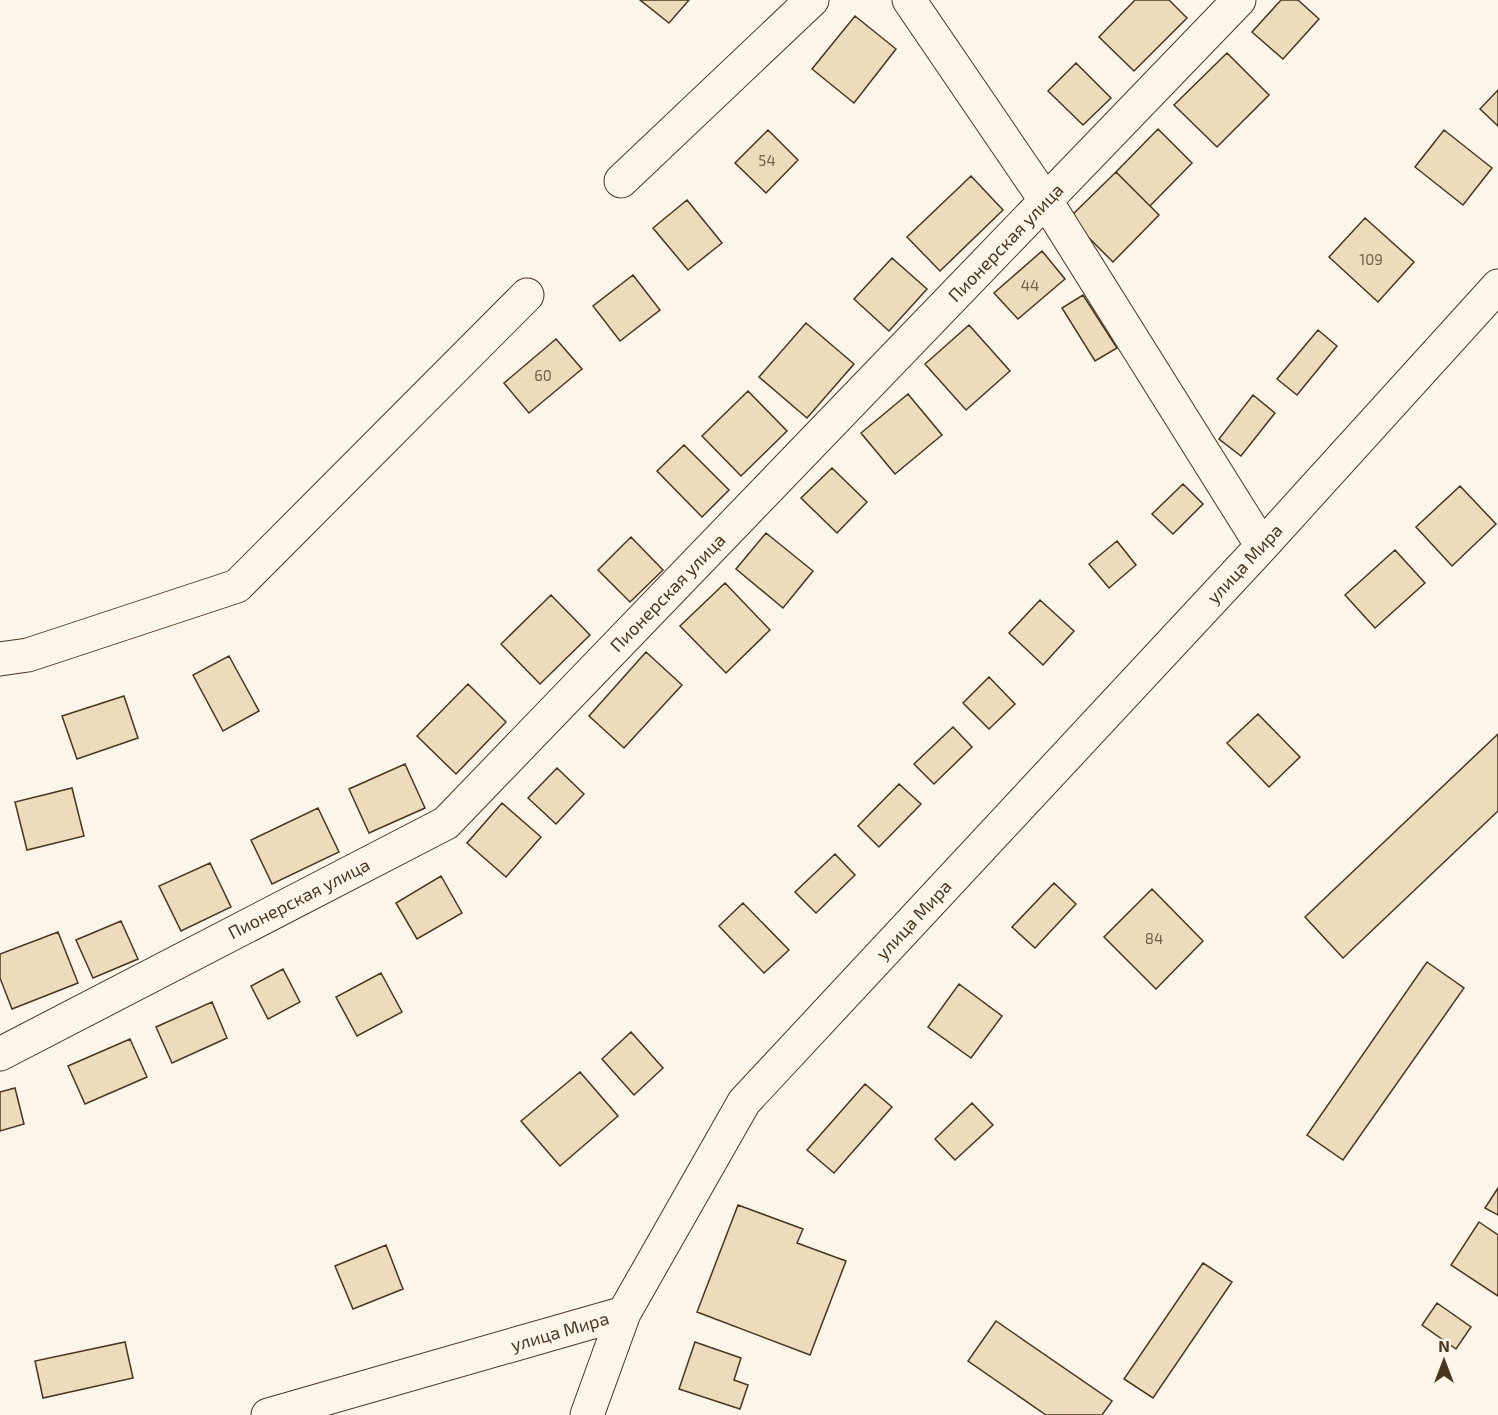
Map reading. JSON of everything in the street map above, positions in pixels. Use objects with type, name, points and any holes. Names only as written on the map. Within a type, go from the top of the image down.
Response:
[{"type":"street","points":[[621,181],[812,0]]},
{"type":"street","points":[[909,0],[1046,201],[1262,546]]},
{"type":"street","name":"Пионерская улица","points":[[0,1054],[446,823],[1239,0]]},
{"type":"street","name":"улица Мира","points":[[268,1415],[624,1313],[744,1102],[1262,546],[1498,286]]},
{"type":"street","points":[[0,658],[28,655],[237,586],[527,295]]},
{"type":"street","points":[[587,1415],[624,1313]]},
{"type":"building","points":[[640,0],[689,0],[669,23]]},
{"type":"building","points":[[1135,0],[1169,0],[1187,18],[1134,71],[1099,37]]},
{"type":"building","points":[[1281,0],[1298,0],[1319,19],[1283,59],[1252,32]]},
{"type":"building","points":[[855,16],[896,49],[854,103],[812,69]]},
{"type":"building","points":[[1227,53],[1269,95],[1217,147],[1174,105]]},
{"type":"building","points":[[1076,63],[1111,98],[1083,125],[1048,91]]},
{"type":"building","points":[[1498,90],[1498,126],[1480,109]]},
{"type":"building","points":[[1158,129],[1192,163],[1150,206],[1116,172]]},
{"type":"building","points":[[768,130],[798,160],[766,193],[735,163]]},
{"type":"building","points":[[1444,130],[1492,168],[1463,205],[1415,167]]},
{"type":"building","points":[[1116,172],[1159,215],[1113,262],[1069,218]]},
{"type":"building","points":[[971,176],[1003,210],[940,271],[907,237]]},
{"type":"building","points":[[687,200],[722,243],[688,270],[653,228]]},
{"type":"building","points":[[1365,218],[1414,262],[1378,302],[1329,257]]},
{"type":"building","points":[[1042,251],[1065,279],[1018,319],[994,293]]},
{"type":"building","points":[[892,258],[927,289],[889,331],[854,299]]},
{"type":"building","points":[[633,275],[660,310],[620,341],[593,306]]},
{"type":"building","points":[[1083,295],[1117,348],[1095,361],[1062,308]]},
{"type":"building","points":[[806,323],[854,364],[807,418],[759,377]]},
{"type":"building","points":[[969,325],[1010,371],[966,410],[925,364]]},
{"type":"building","points":[[1318,330],[1337,346],[1297,395],[1277,379]]},
{"type":"building","points":[[556,339],[582,369],[529,413],[504,383]]},
{"type":"building","points":[[748,391],[787,431],[741,476],[702,436]]},
{"type":"building","points":[[908,394],[942,435],[895,474],[861,433]]},
{"type":"building","points":[[1253,395],[1275,413],[1241,456],[1219,439]]},
{"type":"building","points":[[684,445],[729,490],[702,517],[657,471]]},
{"type":"building","points":[[832,468],[867,502],[837,533],[801,498]]},
{"type":"building","points":[[1183,484],[1203,504],[1173,534],[1152,514]]},
{"type":"building","points":[[1460,486],[1496,524],[1452,566],[1416,527]]},
{"type":"building","points":[[766,533],[813,571],[783,608],[736,569]]},
{"type":"building","points":[[631,537],[663,570],[630,602],[598,570]]},
{"type":"building","points":[[1117,541],[1136,565],[1109,588],[1089,564]]},
{"type":"building","points":[[1395,550],[1425,583],[1375,628],[1345,595]]},
{"type":"building","points":[[725,583],[770,630],[726,673],[680,626]]},
{"type":"building","points":[[551,595],[590,635],[540,684],[501,644]]},
{"type":"building","points":[[1040,600],[1074,631],[1043,665],[1009,633]]},
{"type":"building","points":[[646,652],[682,685],[624,748],[589,716]]},
{"type":"building","points":[[229,656],[259,711],[223,731],[193,675]]},
{"type":"building","points":[[989,677],[1015,704],[989,729],[963,703]]},
{"type":"building","points":[[468,684],[506,722],[456,774],[417,736]]},
{"type":"building","points":[[124,696],[138,738],[77,759],[62,716]]},
{"type":"building","points":[[1258,714],[1300,757],[1269,787],[1227,743]]},
{"type":"building","points":[[953,727],[972,747],[934,784],[914,764]]},
{"type":"building","points":[[1498,734],[1498,811],[1343,958],[1305,917]]},
{"type":"building","points":[[405,764],[425,808],[369,833],[349,789]]},
{"type":"building","points":[[557,768],[584,794],[556,824],[528,798]]},
{"type":"building","points":[[899,784],[921,804],[879,847],[858,826]]},
{"type":"building","points":[[72,788],[84,836],[27,850],[15,802]]},
{"type":"building","points":[[502,803],[541,837],[506,877],[467,843]]},
{"type":"building","points":[[318,808],[339,852],[272,884],[251,840]]},
{"type":"building","points":[[835,854],[855,875],[816,913],[795,892]]},
{"type":"building","points":[[210,863],[231,907],[181,931],[159,886]]},
{"type":"building","points":[[441,876],[462,913],[417,939],[396,903]]},
{"type":"building","points":[[1054,883],[1076,904],[1035,948],[1012,927]]},
{"type":"building","points":[[1152,889],[1203,941],[1156,989],[1104,937]]},
{"type":"building","points":[[743,903],[789,950],[764,973],[719,926]]},
{"type":"building","points":[[121,921],[138,959],[93,978],[76,940]]},
{"type":"building","points":[[58,932],[78,983],[12,1009],[0,978],[0,954]]},
{"type":"building","points":[[1427,962],[1464,988],[1343,1160],[1307,1135]]},
{"type":"building","points":[[283,969],[300,1002],[268,1019],[251,986]]},
{"type":"building","points":[[381,973],[402,1012],[357,1036],[336,997]]},
{"type":"building","points":[[959,984],[1002,1016],[971,1058],[928,1027]]},
{"type":"building","points":[[212,1002],[227,1038],[172,1063],[156,1027]]},
{"type":"building","points":[[631,1032],[663,1068],[634,1095],[602,1059]]},
{"type":"building","points":[[130,1039],[147,1077],[85,1104],[68,1066]]},
{"type":"building","points":[[580,1072],[618,1116],[560,1166],[521,1121]]},
{"type":"building","points":[[865,1084],[892,1107],[834,1173],[807,1150]]},
{"type":"building","points":[[15,1088],[24,1124],[0,1131],[0,1092]]},
{"type":"building","points":[[972,1103],[993,1125],[955,1160],[935,1139]]},
{"type":"building","points":[[1498,1188],[1498,1215],[1485,1208]]},
{"type":"building","points":[[738,1205],[803,1229],[797,1243],[846,1261],[810,1355],[697,1312]]},
{"type":"building","points":[[1479,1222],[1498,1235],[1498,1296],[1451,1265]]},
{"type":"building","points":[[386,1245],[403,1289],[353,1309],[335,1266]]},
{"type":"building","points":[[1203,1263],[1232,1282],[1153,1398],[1124,1379]]},
{"type":"building","points":[[1437,1303],[1471,1327],[1456,1349],[1422,1325]]},
{"type":"building","points":[[996,1321],[1112,1401],[1102,1415],[1046,1415],[968,1361]]},
{"type":"building","points":[[125,1342],[133,1378],[43,1398],[35,1361]]},
{"type":"building","points":[[695,1342],[741,1358],[734,1380],[748,1385],[740,1409],[679,1389]]}]
